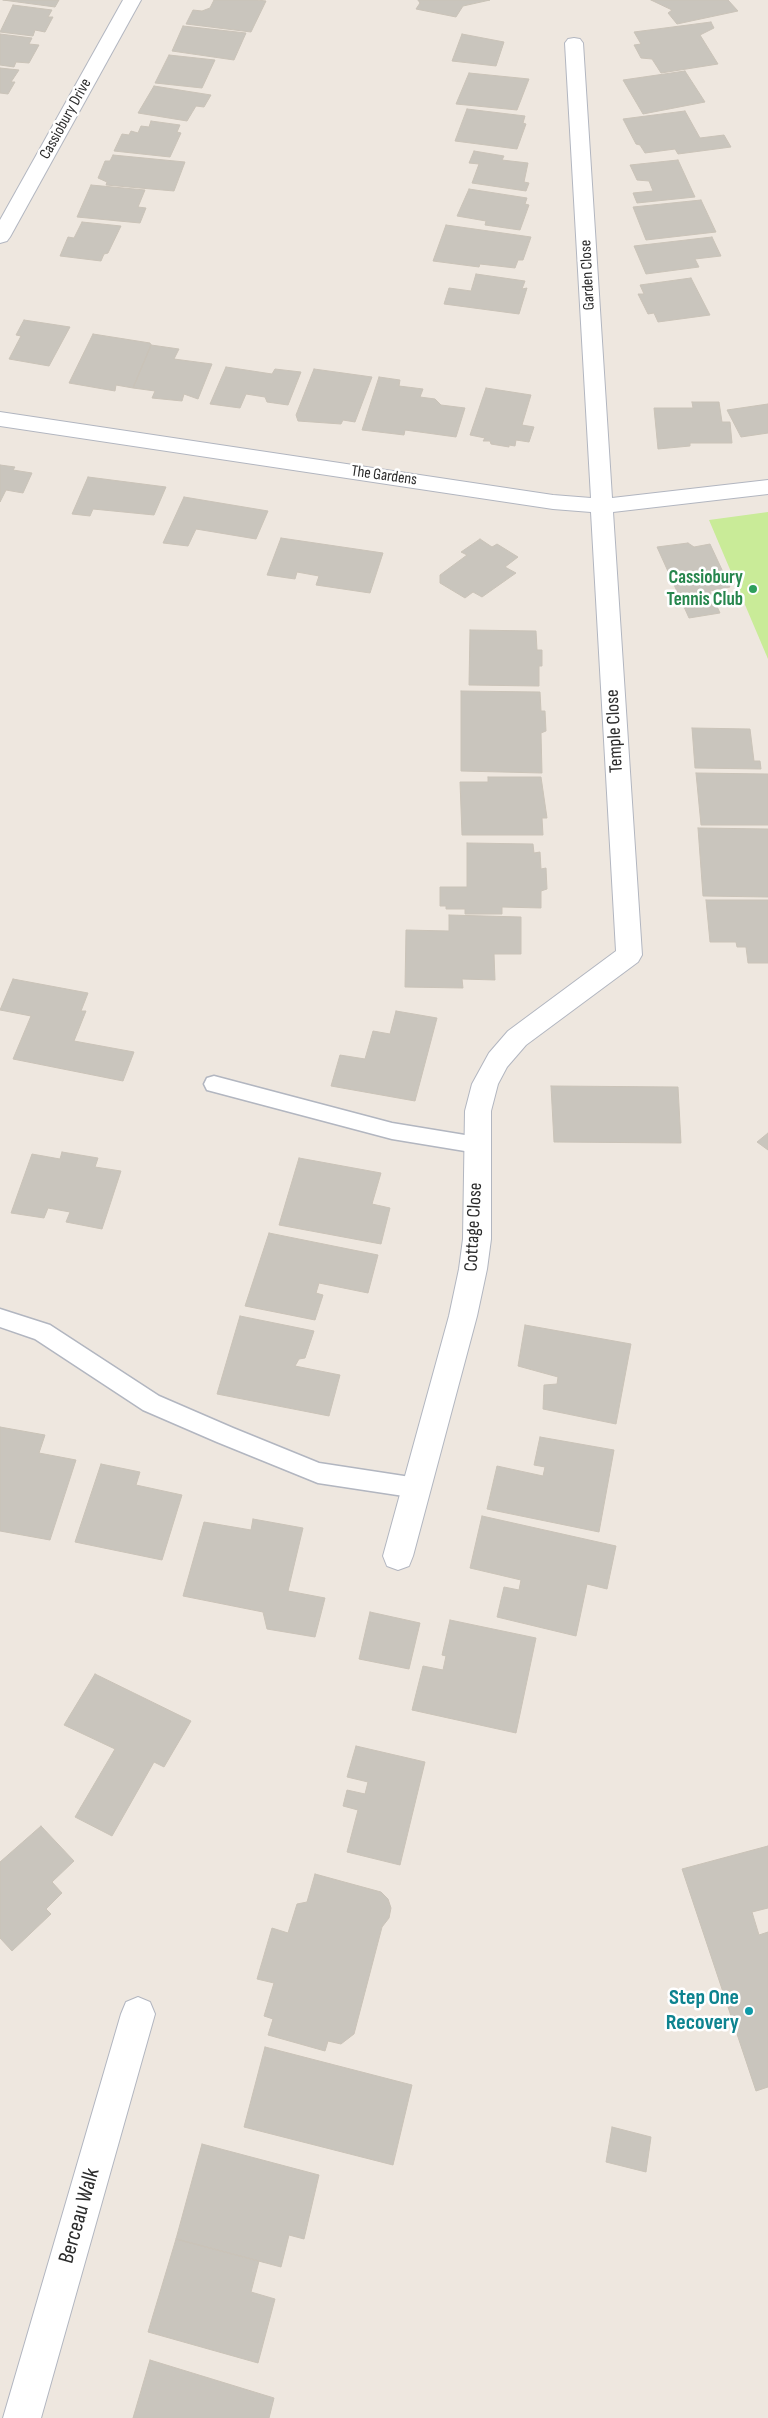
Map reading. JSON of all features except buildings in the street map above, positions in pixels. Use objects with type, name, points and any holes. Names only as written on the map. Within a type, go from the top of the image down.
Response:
[{"type":"street","name":"Cassiobury Drive","points":[[0,237],[132,0]]},
{"type":"street","name":"Garden Close","points":[[574,43],[602,506]]},
{"type":"street","name":"The Gardens","points":[[0,419],[553,502],[602,506],[644,503],[768,487]]},
{"type":"street","name":"Temple Close","points":[[602,506],[629,955]]},
{"type":"street","name":"Cottage Close","points":[[398,1556],[474,1269],[477,1239],[477,1144],[481,1102],[486,1084],[498,1060],[517,1038],[629,955]]},
{"type":"street","name":"Berceau Walk","points":[[22,2418],[138,2014]]},
{"type":"lane","points":[[214,1084],[392,1131],[477,1144]]},
{"type":"lane","points":[[0,1318],[42,1332],[151,1402],[224,1435],[318,1473],[417,1488]]},
{"type":"green space","name":"Cassiobury Tennis Club","points":[[768,512],[768,659],[709,520]]},
{"type":"place","name":"Cassiobury Tennis Club","points":[[753,589]]},
{"type":"place","name":"Step One Recovery","points":[[749,2011]]}]
